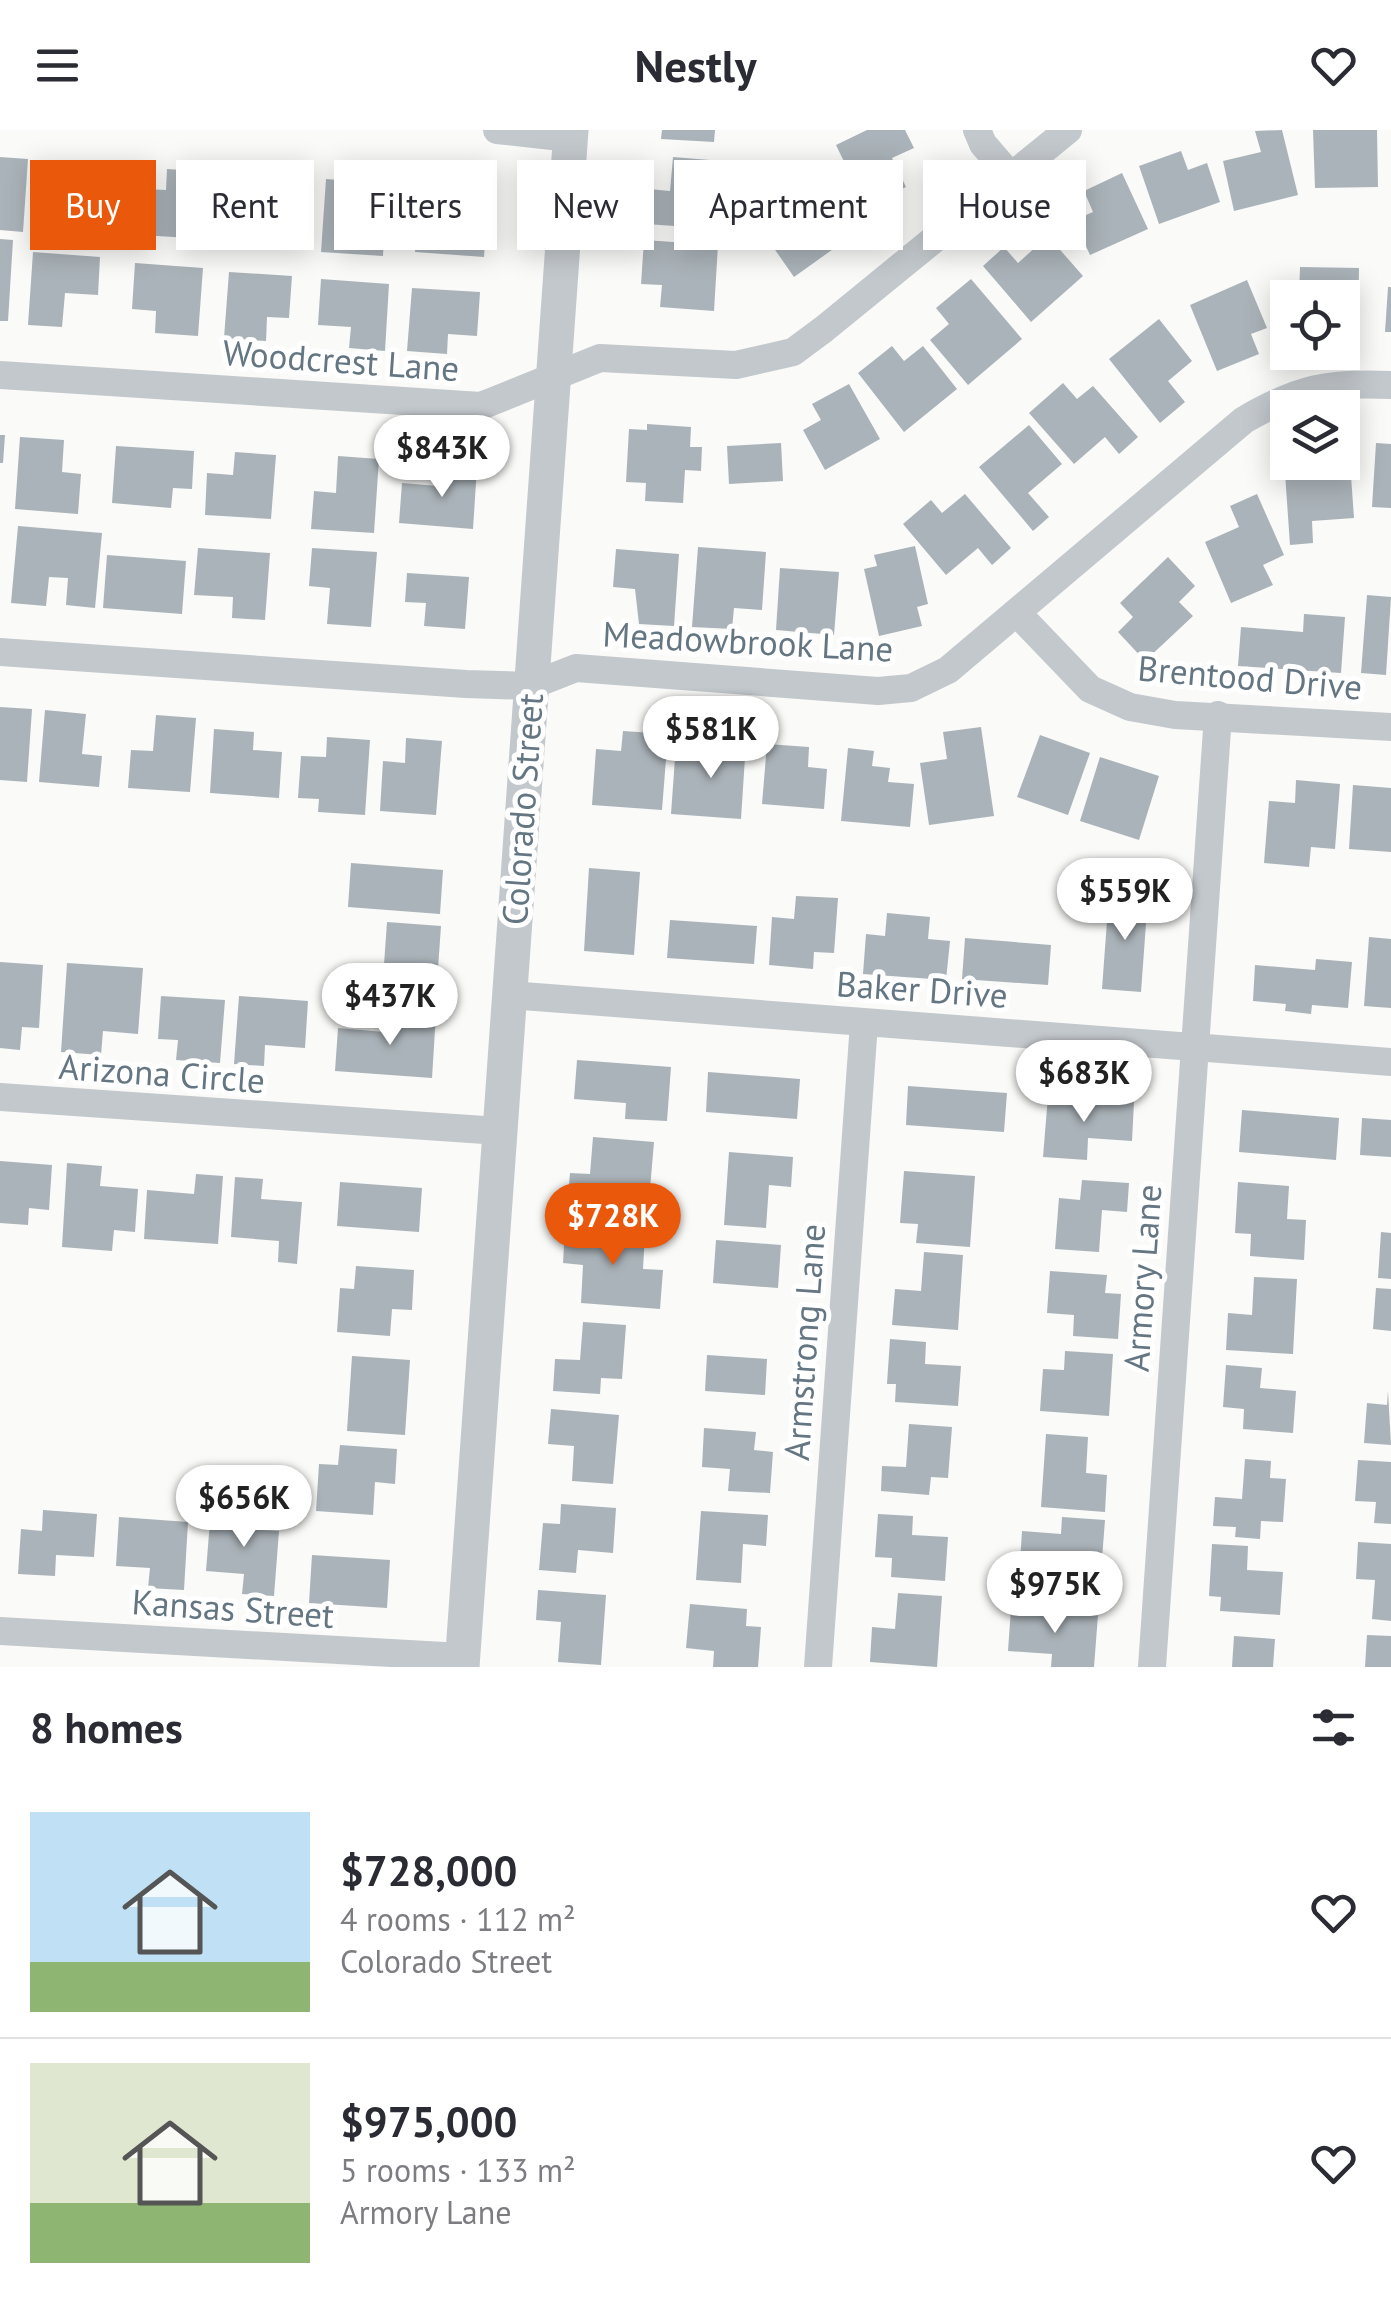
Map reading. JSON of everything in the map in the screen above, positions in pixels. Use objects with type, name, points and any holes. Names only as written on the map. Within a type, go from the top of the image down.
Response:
[{"type":"street","points":[[497,130],[571,134]]},
{"type":"street","points":[[977,130],[997,160]]},
{"type":"street","name":"Woodcrest Lane","points":[[1028,160],[1068,130]]},
{"type":"street","name":"Colorado Street","points":[[462,1662],[571,134]]},
{"type":"street","name":"Woodcrest Lane","points":[[0,375],[469,407],[552,380],[600,358],[736,365],[793,352],[923,245]]},
{"type":"street","name":"Meadowbrook Lane","points":[[0,652],[530,686],[576,668],[878,691],[911,688],[948,670],[1018,614],[1244,420],[1287,395],[1324,384],[1391,385]]},
{"type":"street","name":"Brentood Drive","points":[[1018,614],[1052,653],[1109,700],[1175,714],[1391,727]]},
{"type":"street","name":"Armory Lane","points":[[1152,1667],[1218,714]]},
{"type":"street","name":"Baker Drive","points":[[508,995],[1391,1062]]},
{"type":"street","name":"Armstrong Lane","points":[[818,1667],[864,1023]]},
{"type":"street","name":"Arizona Circle","points":[[0,1097],[499,1132]]},
{"type":"street","name":"Kansas Street","points":[[0,1631],[462,1662]]},
{"type":"building","points":[[662,130],[715,130],[714,142],[661,139]]},
{"type":"building","points":[[867,130],[905,130],[914,148],[893,160],[843,160],[836,145]]},
{"type":"building","points":[[1282,130],[1298,195],[1234,211],[1223,161],[1261,152],[1255,131]]},
{"type":"building","points":[[1313,130],[1377,130],[1378,187],[1315,188]]},
{"type":"building","points":[[1181,151],[1188,170],[1207,163],[1220,202],[1159,224],[1139,166]]},
{"type":"building","points":[[0,157],[28,159],[23,232],[0,230]]},
{"type":"building","points":[[673,157],[710,160],[674,160],[674,226],[654,225],[654,189],[670,191]]},
{"type":"building","points":[[167,169],[176,170],[176,237],[156,236],[156,190],[166,190]]},
{"type":"building","points":[[1122,173],[1148,229],[1090,255],[1086,246],[1086,215],[1093,212],[1086,190]]},
{"type":"building","points":[[326,179],[334,180],[334,250],[383,250],[383,256],[321,252]]},
{"type":"building","points":[[0,239],[13,240],[8,321],[0,321]]},
{"type":"building","points":[[654,241],[674,242],[674,250],[718,250],[714,311],[660,307],[662,285],[641,284],[643,250],[654,250]]},
{"type":"building","points":[[415,250],[484,250],[484,257]]},
{"type":"building","points":[[775,250],[832,250],[794,277]]},
{"type":"building","points":[[1001,250],[1007,250],[1018,263],[1032,250],[1060,250],[1083,276],[1031,322],[983,266]]},
{"type":"building","points":[[33,252],[100,257],[98,295],[65,293],[62,327],[28,325]]},
{"type":"building","points":[[135,263],[203,268],[198,336],[155,333],[156,311],[132,309]]},
{"type":"building","points":[[1300,267],[1359,268],[1359,280],[1300,280]]},
{"type":"building","points":[[229,272],[292,276],[289,318],[267,317],[266,341],[224,338]]},
{"type":"building","points":[[321,279],[389,284],[385,351],[349,348],[351,327],[318,325]]},
{"type":"building","points":[[971,279],[1022,339],[968,385],[930,340],[949,324],[936,308]]},
{"type":"building","points":[[1247,280],[1267,328],[1251,334],[1259,354],[1217,371],[1190,305]]},
{"type":"building","points":[[1388,287],[1391,332],[1385,332]]},
{"type":"building","points":[[412,288],[480,292],[477,336],[448,334],[447,354],[407,351]]},
{"type":"building","points":[[1159,319],[1192,361],[1168,381],[1185,402],[1160,423],[1109,359]]},
{"type":"building","points":[[892,346],[904,361],[923,346],[957,389],[904,432],[858,373]]},
{"type":"building","points":[[1063,383],[1077,399],[1093,386],[1138,437],[1119,454],[1105,437],[1074,464],[1029,413]]},
{"type":"building","points":[[849,384],[880,439],[825,470],[803,430],[821,420],[812,404]]},
{"type":"building","points":[[647,424],[691,427],[690,447],[702,447],[701,471],[685,470],[683,503],[645,501],[646,483],[626,482],[629,429],[647,430]]},
{"type":"building","points":[[1029,425],[1062,464],[1028,493],[1049,517],[1033,531],[979,467]]},
{"type":"building","points":[[0,435],[5,435],[3,463],[0,463]]},
{"type":"building","points":[[20,437],[64,440],[62,472],[81,474],[78,514],[15,509]]},
{"type":"building","points":[[781,443],[783,481],[729,484],[727,446]]},
{"type":"building","points":[[1376,443],[1391,444],[1391,508],[1372,507]]},
{"type":"building","points":[[116,446],[194,451],[192,489],[173,488],[171,508],[112,503]]},
{"type":"building","points":[[235,452],[276,455],[271,519],[205,515],[207,473],[233,475]]},
{"type":"building","points":[[338,456],[379,459],[374,533],[311,529],[314,491],[336,493]]},
{"type":"building","points":[[439,464],[477,467],[473,529],[399,523],[402,483],[438,486]]},
{"type":"building","points":[[1285,480],[1351,480],[1354,518],[1312,521],[1313,543],[1290,545]]},
{"type":"building","points":[[965,494],[1011,548],[992,565],[978,548],[946,575],[903,524],[931,500],[942,513]]},
{"type":"building","points":[[1257,494],[1284,555],[1263,565],[1273,585],[1231,603],[1205,542],[1239,527],[1230,506]]},
{"type":"building","points":[[18,526],[102,533],[95,608],[66,605],[68,578],[49,577],[46,606],[11,603]]},
{"type":"building","points":[[915,546],[928,604],[917,607],[922,626],[879,636],[864,569],[877,566],[874,555]]},
{"type":"building","points":[[698,547],[766,552],[762,610],[734,608],[732,629],[692,627]]},
{"type":"building","points":[[198,548],[270,553],[265,620],[232,618],[233,597],[194,595]]},
{"type":"building","points":[[312,548],[377,552],[371,627],[327,624],[330,588],[309,586]]},
{"type":"building","points":[[616,549],[679,554],[674,626],[639,624],[635,589],[613,587]]},
{"type":"building","points":[[107,555],[186,561],[182,614],[103,608]]},
{"type":"building","points":[[1168,557],[1195,586],[1179,602],[1193,616],[1145,661],[1118,632],[1133,617],[1120,603]]},
{"type":"building","points":[[780,568],[839,572],[834,635],[776,630]]},
{"type":"building","points":[[407,573],[469,577],[465,629],[424,626],[426,603],[405,602]]},
{"type":"building","points":[[1367,595],[1391,597],[1386,675],[1361,673]]},
{"type":"building","points":[[1304,614],[1345,617],[1341,673],[1238,666],[1241,627],[1303,632]]},
{"type":"building","points":[[0,707],[32,709],[27,782],[0,780]]},
{"type":"building","points":[[45,710],[86,714],[82,754],[102,756],[99,787],[39,782]]},
{"type":"building","points":[[156,715],[196,718],[190,792],[128,788],[131,750],[153,751]]},
{"type":"building","points":[[981,727],[994,816],[929,825],[920,763],[947,759],[943,732]]},
{"type":"building","points":[[214,729],[254,732],[253,750],[282,752],[279,798],[210,793]]},
{"type":"building","points":[[623,731],[668,734],[662,810],[592,805],[596,749],[621,751]]},
{"type":"building","points":[[1040,735],[1090,753],[1068,815],[1017,797]]},
{"type":"building","points":[[327,737],[370,740],[365,815],[318,812],[319,799],[298,798],[301,756],[326,757]]},
{"type":"building","points":[[406,738],[442,741],[436,815],[380,811],[383,761],[405,763]]},
{"type":"building","points":[[699,739],[746,742],[741,819],[671,814],[675,758],[698,760]]},
{"type":"building","points":[[767,744],[809,747],[808,767],[827,769],[824,809],[762,804]]},
{"type":"building","points":[[848,748],[874,751],[872,766],[890,768],[888,782],[914,784],[910,827],[841,821]]},
{"type":"building","points":[[1100,757],[1159,776],[1139,840],[1080,821]]},
{"type":"building","points":[[1296,780],[1340,784],[1335,849],[1311,847],[1309,867],[1264,863],[1269,801],[1295,803]]},
{"type":"building","points":[[1353,785],[1391,788],[1391,852],[1349,849]]},
{"type":"building","points":[[351,863],[443,870],[440,914],[348,907]]},
{"type":"building","points":[[589,868],[640,872],[634,955],[584,951]]},
{"type":"building","points":[[1109,894],[1148,896],[1141,992],[1102,989]]},
{"type":"building","points":[[796,896],[838,898],[834,953],[814,952],[813,969],[769,965],[772,917],[794,919]]},
{"type":"building","points":[[887,913],[930,917],[928,939],[950,941],[946,980],[863,974],[866,934],[885,936]]},
{"type":"building","points":[[670,920],[757,926],[754,964],[667,958]]},
{"type":"building","points":[[387,922],[441,926],[436,997],[382,993]]},
{"type":"building","points":[[1369,937],[1391,939],[1391,1008],[1364,1006]]},
{"type":"building","points":[[965,938],[1051,945],[1048,985],[962,979]]},
{"type":"building","points":[[1316,959],[1352,962],[1348,1008],[1312,1005],[1311,1014],[1285,1011],[1286,1004],[1253,1001],[1255,965],[1315,970]]},
{"type":"building","points":[[0,962],[43,965],[39,1028],[22,1027],[20,1050],[0,1048]]},
{"type":"building","points":[[67,963],[143,968],[138,1034],[103,1031],[101,1055],[61,1052]]},
{"type":"building","points":[[161,996],[225,1000],[220,1063],[176,1060],[178,1040],[158,1039]]},
{"type":"building","points":[[239,996],[308,1001],[305,1048],[265,1045],[264,1066],[234,1064]]},
{"type":"building","points":[[397,1011],[436,1014],[432,1078],[335,1071],[338,1028],[396,1033]]},
{"type":"building","points":[[577,1060],[671,1067],[667,1121],[625,1119],[626,1103],[574,1099]]},
{"type":"building","points":[[708,1072],[800,1079],[797,1119],[706,1112]]},
{"type":"building","points":[[908,1086],[1007,1093],[1004,1132],[906,1125]]},
{"type":"building","points":[[1048,1096],[1134,1102],[1132,1141],[1088,1138],[1087,1160],[1043,1157]]},
{"type":"building","points":[[1242,1110],[1339,1118],[1336,1160],[1239,1152]]},
{"type":"building","points":[[1362,1118],[1391,1120],[1391,1157],[1360,1155]]},
{"type":"building","points":[[593,1137],[654,1142],[650,1189],[610,1186],[608,1210],[567,1207],[570,1173],[590,1174]]},
{"type":"building","points":[[729,1152],[793,1157],[791,1187],[769,1185],[766,1228],[724,1225]]},
{"type":"building","points":[[0,1161],[52,1165],[49,1210],[29,1208],[28,1225],[0,1223]]},
{"type":"building","points":[[67,1163],[102,1166],[100,1186],[138,1189],[135,1232],[114,1230],[112,1251],[62,1247]]},
{"type":"building","points":[[904,1171],[975,1176],[970,1247],[916,1243],[918,1224],[900,1223]]},
{"type":"building","points":[[196,1174],[223,1176],[218,1244],[144,1239],[147,1190],[194,1194]]},
{"type":"building","points":[[235,1177],[263,1179],[261,1199],[302,1202],[297,1264],[278,1262],[279,1241],[231,1237]]},
{"type":"building","points":[[1082,1180],[1129,1183],[1127,1212],[1102,1210],[1099,1252],[1055,1249],[1059,1198],[1080,1200]]},
{"type":"building","points":[[340,1182],[422,1188],[419,1232],[337,1226]]},
{"type":"building","points":[[1238,1182],[1289,1186],[1287,1219],[1306,1220],[1304,1260],[1250,1256],[1251,1234],[1235,1233]]},
{"type":"building","points":[[565,1227],[645,1233],[643,1269],[663,1270],[660,1309],[581,1303],[583,1265],[563,1263]]},
{"type":"building","points":[[1381,1232],[1391,1233],[1391,1279],[1378,1278]]},
{"type":"building","points":[[716,1240],[781,1245],[778,1288],[713,1283]]},
{"type":"building","points":[[924,1252],[963,1255],[958,1330],[892,1325],[895,1289],[921,1291]]},
{"type":"building","points":[[356,1266],[414,1270],[412,1310],[392,1309],[390,1336],[337,1332],[340,1288],[354,1289]]},
{"type":"building","points":[[1050,1271],[1107,1275],[1105,1293],[1121,1294],[1118,1339],[1073,1336],[1074,1315],[1047,1313]]},
{"type":"building","points":[[1254,1277],[1297,1279],[1293,1354],[1226,1350],[1228,1313],[1252,1315]]},
{"type":"building","points":[[1376,1288],[1391,1289],[1391,1331],[1373,1329]]},
{"type":"building","points":[[583,1322],[626,1325],[622,1379],[601,1378],[600,1394],[553,1391],[555,1359],[580,1360]]},
{"type":"building","points":[[890,1339],[926,1342],[925,1364],[961,1366],[958,1406],[895,1402],[896,1384],[887,1384]]},
{"type":"building","points":[[1065,1351],[1113,1354],[1109,1416],[1040,1411],[1043,1369],[1064,1370]]},
{"type":"building","points":[[707,1355],[767,1359],[765,1395],[705,1391]]},
{"type":"building","points":[[352,1356],[410,1360],[405,1435],[347,1431]]},
{"type":"building","points":[[1226,1365],[1262,1368],[1260,1388],[1296,1391],[1293,1433],[1243,1429],[1244,1409],[1223,1407]]},
{"type":"building","points":[[1388,1391],[1391,1445],[1364,1443],[1367,1403],[1387,1405]]},
{"type":"building","points":[[551,1409],[619,1415],[613,1484],[572,1481],[574,1446],[548,1444]]},
{"type":"building","points":[[909,1424],[952,1427],[948,1478],[931,1477],[929,1495],[881,1491],[882,1466],[906,1467]]},
{"type":"building","points":[[704,1428],[756,1432],[754,1450],[773,1452],[770,1493],[728,1491],[730,1469],[702,1467]]},
{"type":"building","points":[[1046,1434],[1088,1437],[1086,1473],[1107,1475],[1105,1512],[1041,1507]]},
{"type":"building","points":[[340,1445],[397,1449],[395,1484],[375,1482],[373,1515],[316,1511],[319,1464],[338,1465]]},
{"type":"building","points":[[1245,1459],[1271,1461],[1270,1478],[1286,1479],[1283,1522],[1261,1521],[1260,1539],[1235,1537],[1236,1527],[1213,1526],[1215,1497],[1242,1499]]},
{"type":"building","points":[[1358,1460],[1391,1462],[1391,1524],[1374,1523],[1376,1502],[1355,1501]]},
{"type":"building","points":[[561,1504],[616,1508],[613,1553],[578,1550],[576,1573],[539,1570],[543,1523],[560,1524]]},
{"type":"building","points":[[211,1509],[264,1513],[263,1530],[279,1531],[274,1596],[242,1594],[244,1574],[206,1571]]},
{"type":"building","points":[[43,1510],[97,1514],[94,1557],[56,1555],[55,1576],[18,1574],[21,1529],[42,1531]]},
{"type":"building","points":[[701,1511],[768,1515],[766,1546],[743,1544],[741,1583],[696,1580]]},
{"type":"building","points":[[878,1514],[913,1516],[912,1535],[948,1537],[945,1581],[891,1577],[892,1558],[875,1557]]},
{"type":"building","points":[[119,1517],[188,1522],[184,1590],[148,1588],[150,1568],[116,1566]]},
{"type":"building","points":[[1062,1517],[1105,1520],[1102,1559],[1079,1557],[1076,1597],[1018,1593],[1022,1531],[1061,1534]]},
{"type":"building","points":[[1358,1542],[1391,1544],[1391,1621],[1372,1619],[1375,1580],[1356,1579]]},
{"type":"building","points":[[1212,1544],[1248,1546],[1247,1570],[1283,1572],[1280,1615],[1220,1611],[1221,1597],[1209,1596]]},
{"type":"building","points":[[312,1555],[390,1560],[387,1608],[309,1603]]},
{"type":"building","points":[[538,1590],[606,1595],[601,1665],[558,1662],[561,1622],[536,1620]]},
{"type":"building","points":[[898,1593],[942,1596],[937,1667],[870,1662],[872,1627],[895,1629]]},
{"type":"building","points":[[690,1604],[747,1609],[746,1626],[761,1627],[758,1667],[713,1667],[714,1651],[686,1648]]},
{"type":"building","points":[[1011,1608],[1098,1615],[1094,1667],[1051,1667],[1052,1654],[1008,1651]]},
{"type":"building","points":[[1367,1635],[1391,1636],[1391,1667],[1365,1667]]},
{"type":"building","points":[[1234,1636],[1275,1639],[1273,1667],[1232,1667]]}]
